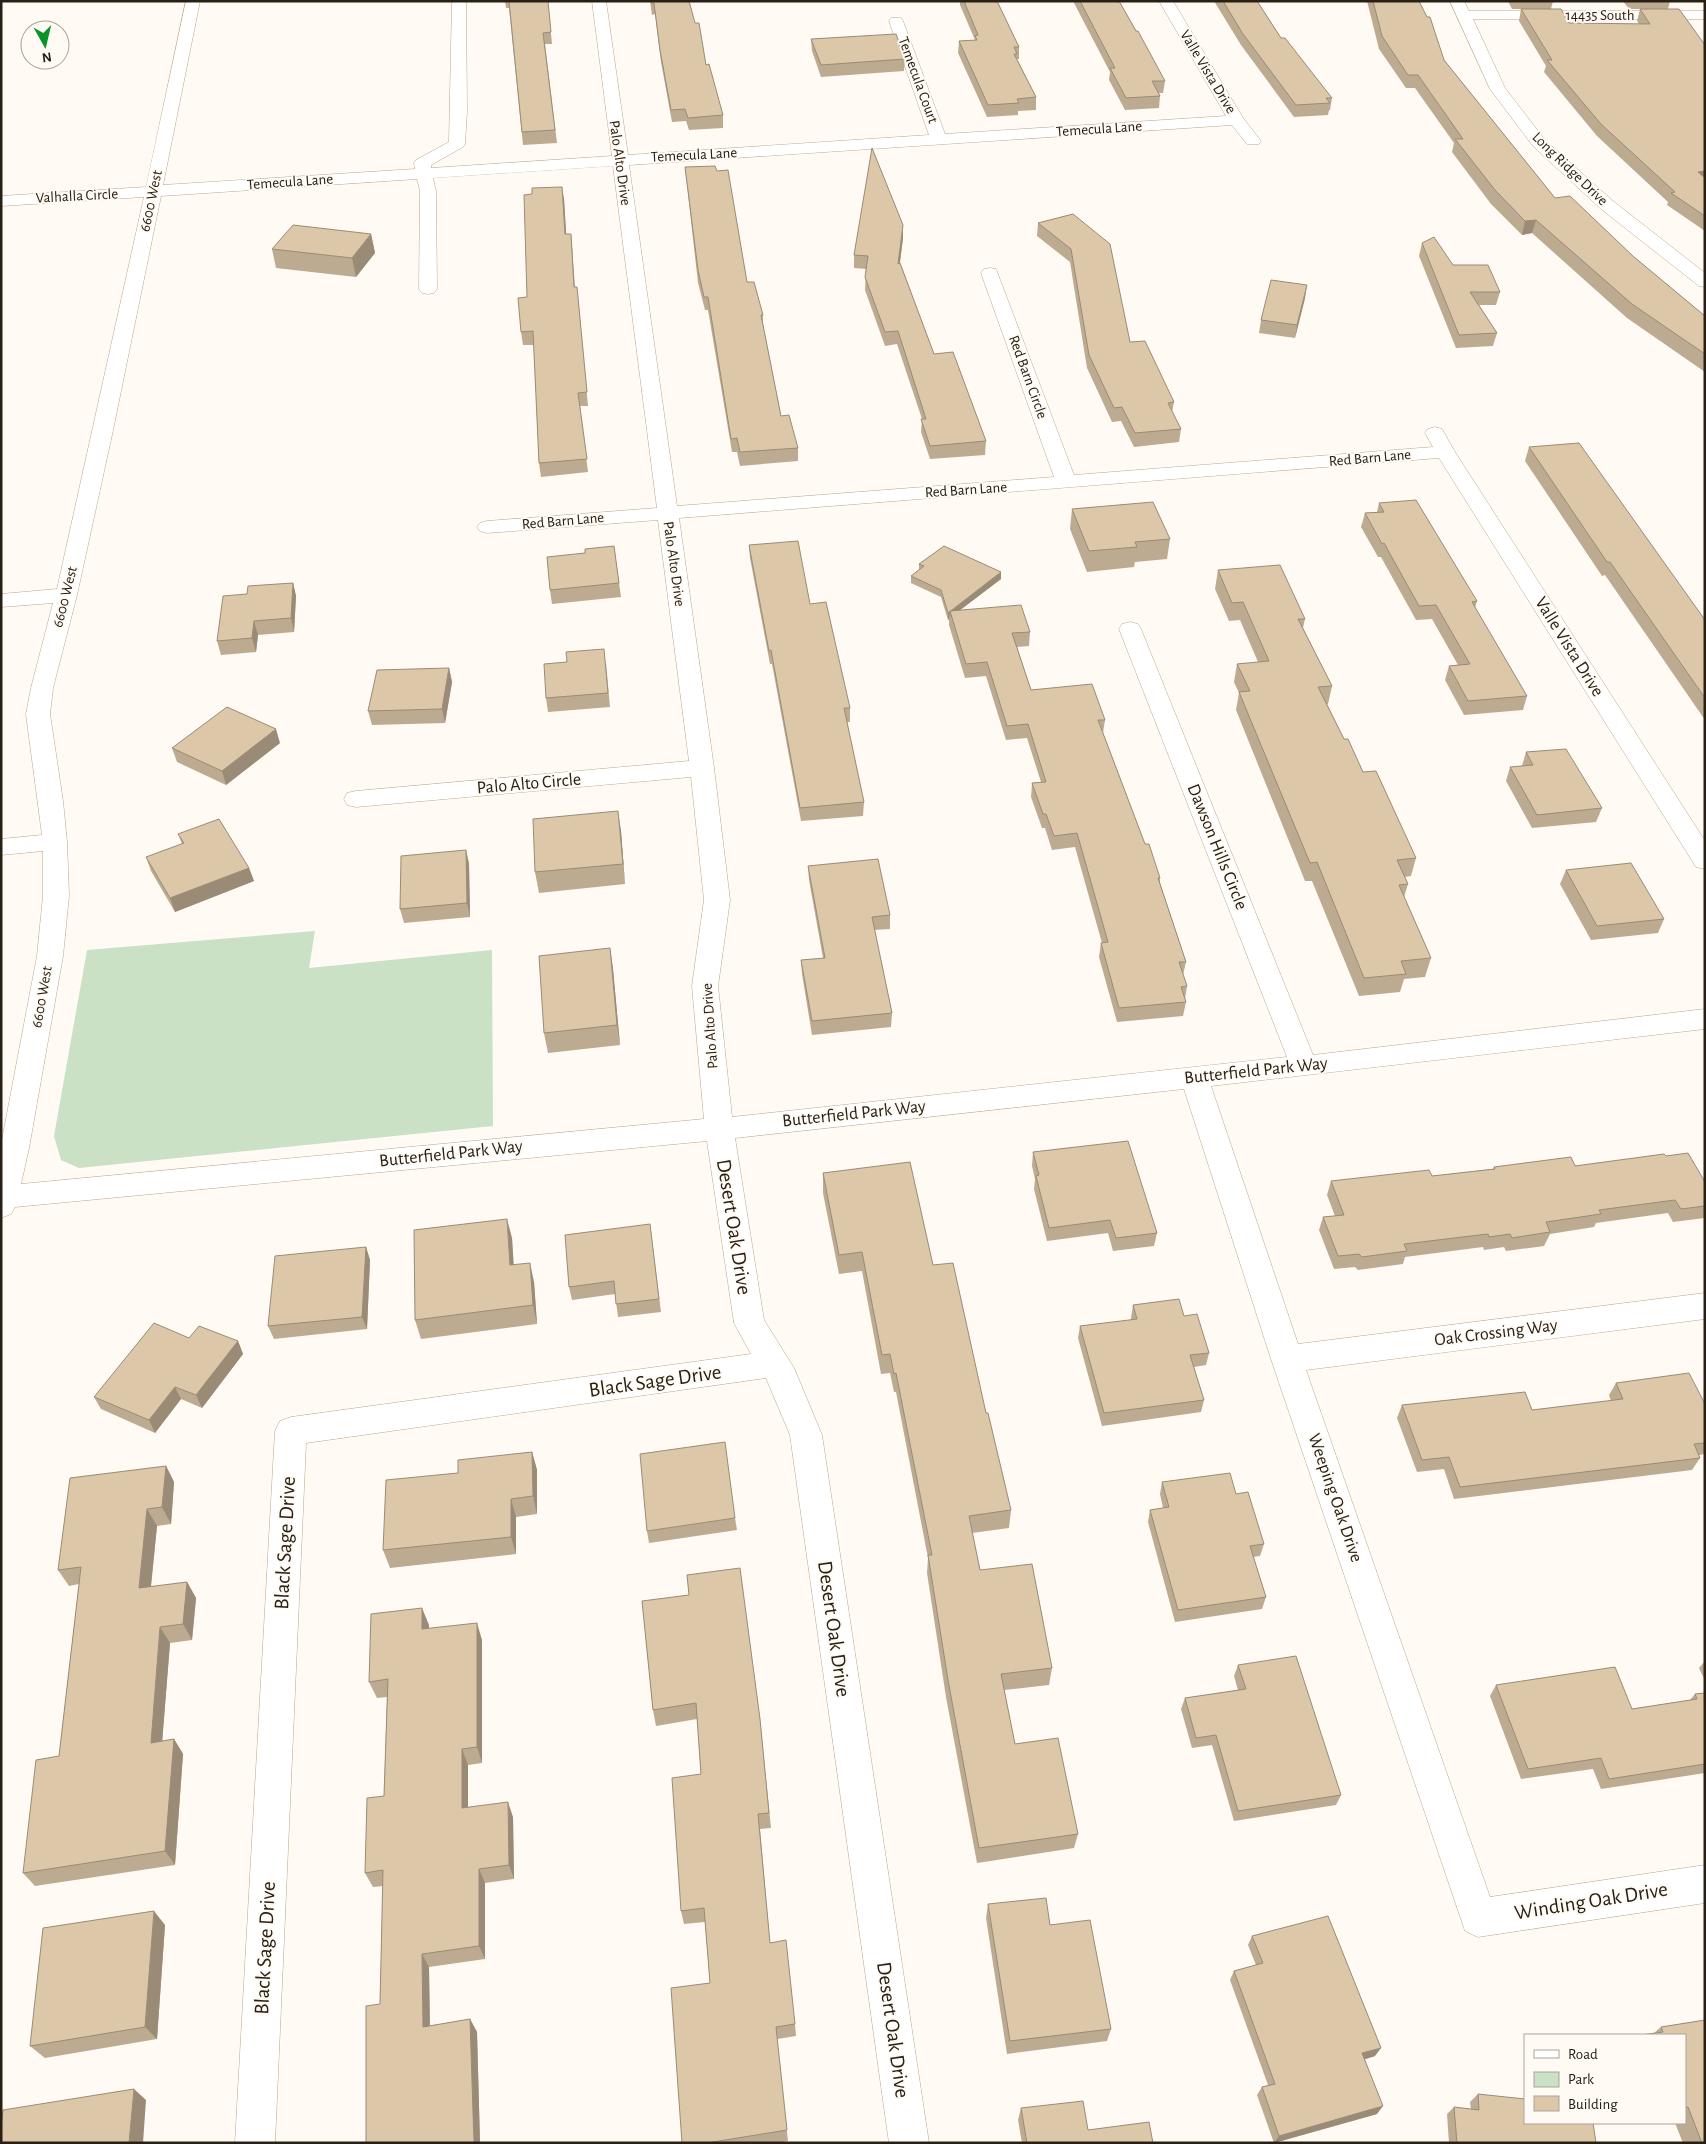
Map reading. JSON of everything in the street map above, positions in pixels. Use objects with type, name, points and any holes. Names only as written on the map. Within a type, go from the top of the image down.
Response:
[{"type":"street","name":"6600 West","points":[[2,1200],[15,1148],[50,956],[56,896],[55,842],[51,801],[38,714],[42,688],[66,595],[193,1]]},
{"type":"street","points":[[428,289],[428,191],[422,163],[457,144],[459,110],[459,1]]},
{"type":"street","name":"Palo Alto Drive","points":[[599,1],[702,768],[717,900],[705,986],[719,1128]]},
{"type":"street","name":"Valle Vista Drive","points":[[1166,1],[1236,120],[1253,141]]},
{"type":"street","points":[[1702,1],[1705,5]]},
{"type":"street","name":"14435 South","points":[[1461,8],[1705,15]]},
{"type":"street","name":"Long Ridge Drive","points":[[1461,8],[1498,89],[1539,143],[1607,205],[1705,282]]},
{"type":"street","name":"Temecula Court","points":[[896,21],[939,140]]},
{"type":"street","name":"Temecula Lane","points":[[153,192],[1236,120]]},
{"type":"street","name":"Valhalla Circle","points":[[1,201],[153,192]]},
{"type":"street","name":"Red Barn Circle","points":[[990,273],[1066,482]]},
{"type":"street","name":"Valle Vista Drive","points":[[1435,432],[1705,861]]},
{"type":"street","name":"Red Barn Lane","points":[[487,527],[1446,452]]},
{"type":"street","points":[[1,601],[66,595]]},
{"type":"street","name":"Dawson Hills Circle","points":[[1130,629],[1304,1066]]},
{"type":"street","name":"Palo Alto Circle","points":[[356,799],[702,768]]},
{"type":"street","points":[[1,847],[55,842]]},
{"type":"street","name":"Butterfield Park Way","points":[[2,1200],[1194,1078],[1705,1019]]},
{"type":"street","name":"Weeping Oak Drive","points":[[1194,1078],[1287,1359],[1478,1918]]},
{"type":"street","name":"Desert Oak Drive","points":[[719,1128],[749,1322],[783,1378],[806,1434],[909,2143]]},
{"type":"street","name":"Oak Crossing Way","points":[[1287,1359],[1705,1306]]},
{"type":"street","name":"Black Sage Drive","points":[[255,2143],[291,1431],[775,1364]]},
{"type":"street","name":"Winding Oak Drive","points":[[1478,1918],[1705,1884]]},
{"type":"green space","points":[[315,931],[309,968],[492,950],[493,1126],[79,1168],[61,1160],[54,1136],[87,950]]},
{"type":"building","points":[[509,1],[548,1],[551,32],[543,33],[555,130],[522,132]]},
{"type":"building","points":[[651,1],[689,1],[695,23],[699,23],[706,65],[709,64],[723,115],[688,118],[685,109],[671,110],[654,3]]},
{"type":"building","points":[[964,1],[997,1],[1019,47],[1014,47],[1017,54],[1014,54],[1036,97],[1017,99],[1019,103],[988,105],[959,41],[977,40],[975,36],[978,35]]},
{"type":"building","points":[[1080,1],[1119,1],[1136,31],[1138,31],[1165,81],[1152,81],[1160,96],[1126,98],[1110,68],[1115,68]]},
{"type":"building","points":[[1223,1],[1257,1],[1281,38],[1285,38],[1332,98],[1326,98],[1330,103],[1296,105],[1243,34]]},
{"type":"building","points":[[1373,1],[1419,1],[1427,17],[1430,17],[1444,60],[1555,198],[1570,196],[1634,257],[1705,316],[1705,354],[1632,304],[1536,220],[1525,221],[1495,190],[1455,139],[1463,139],[1418,75],[1408,75],[1382,36]]},
{"type":"building","points":[[1521,9],[1561,9],[1569,23],[1650,24],[1640,9],[1679,9],[1705,45],[1705,171],[1698,172],[1705,178],[1705,216],[1671,193],[1675,192],[1601,124],[1547,60],[1552,60]]},
{"type":"building","points":[[896,34],[905,59],[821,65],[811,39]]},
{"type":"building","points":[[872,148],[903,225],[898,264],[900,263],[934,354],[953,352],[986,441],[930,446],[921,419],[926,419],[898,331],[885,332],[865,277],[868,256],[854,255]]},
{"type":"building","points":[[715,166],[717,171],[728,170],[747,282],[754,282],[763,315],[761,315],[781,416],[789,415],[798,448],[740,452],[737,438],[731,439],[708,297],[704,297],[698,270],[685,167]]},
{"type":"building","points":[[562,187],[565,234],[571,234],[574,287],[577,287],[587,392],[578,393],[587,459],[539,463],[533,331],[521,332],[518,298],[527,297],[524,195],[532,194],[532,188]]},
{"type":"building","points":[[1073,214],[1110,244],[1130,342],[1145,341],[1174,402],[1168,403],[1181,429],[1135,433],[1122,407],[1114,408],[1089,355],[1071,249],[1038,223]]},
{"type":"building","points":[[293,225],[371,234],[352,258],[272,249]]},
{"type":"building","points":[[1434,237],[1453,265],[1488,265],[1500,292],[1470,292],[1497,333],[1459,335],[1422,243]]},
{"type":"building","points":[[1271,280],[1307,285],[1297,325],[1261,320]]},
{"type":"building","points":[[1579,443],[1705,620],[1705,698],[1610,562],[1607,562],[1529,447]]},
{"type":"building","points":[[1416,500],[1477,601],[1472,602],[1527,696],[1468,701],[1449,666],[1470,664],[1436,605],[1419,606],[1365,513],[1384,512],[1379,503]]},
{"type":"building","points":[[1153,502],[1170,539],[1135,542],[1137,547],[1089,551],[1072,509]]},
{"type":"building","points":[[798,541],[810,604],[826,602],[850,708],[844,708],[864,802],[800,808],[771,650],[769,651],[749,545]]},
{"type":"building","points":[[614,546],[619,583],[550,590],[547,557],[585,553],[585,549]]},
{"type":"building","points":[[944,546],[1001,572],[948,613],[941,590],[911,576],[924,566],[919,564]]},
{"type":"building","points":[[1280,565],[1305,619],[1298,619],[1332,686],[1318,687],[1344,739],[1348,739],[1363,772],[1376,771],[1416,858],[1397,860],[1408,884],[1399,885],[1431,958],[1401,961],[1406,974],[1364,978],[1317,862],[1310,863],[1239,692],[1250,691],[1237,664],[1269,661],[1243,602],[1232,603],[1218,570]]},
{"type":"building","points":[[293,583],[291,618],[254,621],[252,638],[217,641],[223,596],[247,594],[248,586]]},
{"type":"building","points":[[1021,605],[1030,632],[1012,633],[1031,690],[1092,684],[1105,720],[1098,720],[1145,844],[1149,844],[1160,878],[1158,878],[1186,962],[1179,962],[1187,986],[1181,987],[1186,1002],[1119,1008],[1101,943],[1108,942],[1077,833],[1054,836],[1046,814],[1043,814],[1032,783],[1046,782],[1028,724],[1007,726],[987,662],[966,664],[950,611]]},
{"type":"building","points":[[604,649],[608,693],[546,698],[544,664],[567,662],[566,652]]},
{"type":"building","points":[[449,668],[442,709],[368,711],[377,670]]},
{"type":"building","points":[[227,707],[276,729],[222,771],[172,748]]},
{"type":"building","points":[[1566,749],[1602,808],[1537,815],[1510,767],[1533,765],[1526,752]]},
{"type":"building","points":[[618,811],[623,864],[535,872],[533,819]]},
{"type":"building","points":[[219,819],[249,868],[170,898],[146,857],[184,843],[178,834]]},
{"type":"building","points":[[466,850],[467,903],[400,909],[401,856]]},
{"type":"building","points":[[878,859],[890,915],[872,917],[892,1013],[812,1021],[801,960],[825,958],[808,866]]},
{"type":"building","points":[[1631,863],[1664,919],[1597,926],[1566,870]]},
{"type":"building","points":[[610,948],[617,1025],[544,1033],[539,956]]},
{"type":"building","points":[[1128,1141],[1157,1233],[1116,1238],[1110,1220],[1049,1228],[1036,1176],[1039,1175],[1033,1152]]},
{"type":"building","points":[[1688,1153],[1705,1182],[1705,1206],[1681,1209],[1675,1200],[1599,1210],[1601,1214],[1546,1222],[1550,1232],[1512,1238],[1510,1234],[1489,1237],[1488,1234],[1404,1244],[1407,1251],[1362,1257],[1359,1254],[1338,1256],[1323,1217],[1344,1215],[1331,1181],[1429,1170],[1432,1176],[1495,1169],[1494,1167],[1571,1157],[1575,1166],[1664,1154],[1666,1156]]},
{"type":"building","points":[[910,1162],[933,1265],[953,1263],[986,1413],[988,1413],[1011,1510],[969,1516],[980,1570],[1032,1564],[1052,1668],[1001,1674],[1015,1744],[1058,1738],[1078,1834],[979,1848],[948,1680],[928,1555],[932,1555],[896,1373],[894,1374],[890,1354],[882,1355],[862,1252],[839,1255],[823,1173]]},
{"type":"building","points":[[507,1219],[510,1265],[530,1263],[533,1305],[415,1320],[414,1230]]},
{"type":"building","points":[[650,1224],[659,1299],[616,1304],[614,1281],[569,1287],[565,1235]]},
{"type":"building","points":[[366,1247],[362,1317],[268,1326],[275,1256]]},
{"type":"building","points":[[1179,1299],[1184,1316],[1197,1314],[1209,1353],[1190,1355],[1204,1400],[1104,1413],[1080,1326],[1137,1319],[1133,1305]]},
{"type":"building","points":[[154,1323],[189,1338],[199,1326],[238,1341],[196,1395],[175,1387],[149,1420],[94,1397]]},
{"type":"building","points":[[1689,1373],[1705,1404],[1705,1443],[1694,1444],[1700,1458],[1460,1487],[1449,1457],[1422,1460],[1402,1405],[1525,1392],[1532,1410],[1623,1399],[1616,1383]]},
{"type":"building","points":[[725,1442],[735,1518],[647,1531],[640,1454]]},
{"type":"building","points":[[532,1452],[533,1496],[511,1499],[511,1537],[383,1550],[386,1480],[458,1473],[458,1460]]},
{"type":"building","points":[[166,1466],[162,1507],[147,1509],[139,1588],[187,1582],[183,1624],[160,1627],[151,1743],[174,1739],[165,1851],[23,1873],[36,1760],[59,1756],[81,1567],[58,1570],[70,1478]]},
{"type":"building","points":[[1230,1473],[1236,1494],[1248,1492],[1264,1544],[1250,1546],[1266,1597],[1178,1610],[1150,1510],[1169,1507],[1162,1482]]},
{"type":"building","points":[[740,1568],[760,1719],[769,1813],[758,1814],[770,1943],[786,1940],[795,2024],[776,2027],[787,2130],[707,2143],[682,2143],[671,1988],[710,1983],[704,1908],[681,1911],[672,1778],[701,1774],[696,1703],[653,1710],[642,1601],[689,1595],[687,1575]]},
{"type":"building","points":[[422,1608],[422,1629],[477,1623],[477,1747],[462,1749],[462,1808],[508,1802],[509,1865],[479,1869],[479,1946],[422,1954],[423,2027],[470,2019],[474,2143],[366,2143],[366,2006],[380,2004],[383,1870],[365,1873],[367,1798],[384,1796],[388,1679],[369,1682],[371,1614]]},
{"type":"building","points":[[1296,1656],[1341,1795],[1238,1811],[1216,1735],[1196,1738],[1185,1698],[1246,1689],[1238,1665]]},
{"type":"building","points":[[1615,1667],[1632,1709],[1697,1699],[1695,1694],[1705,1693],[1705,1764],[1609,1779],[1601,1758],[1528,1769],[1496,1685]]},
{"type":"building","points":[[1046,1898],[1050,1925],[1090,1920],[1111,2029],[1010,2041],[988,1904]]},
{"type":"building","points":[[154,1911],[145,2027],[30,2046],[43,1928]]},
{"type":"building","points":[[1328,1916],[1381,2048],[1362,2053],[1383,2106],[1279,2136],[1262,2087],[1275,2084],[1234,1971],[1263,1963],[1252,1936]]},
{"type":"building","points":[[1705,2020],[1705,2143],[1702,2143],[1688,2107],[1686,2108],[1686,2034],[1648,2034],[1663,2032],[1661,2027]]},
{"type":"building","points":[[134,2089],[129,2143],[1,2143],[3,2110]]},
{"type":"building","points":[[1478,2094],[1524,2099],[1524,2124],[1593,2124],[1596,2143],[1457,2143],[1454,2107],[1479,2110]]},
{"type":"building","points":[[1083,2101],[1088,2130],[1149,2122],[1153,2143],[1027,2143],[1021,2108]]}]
